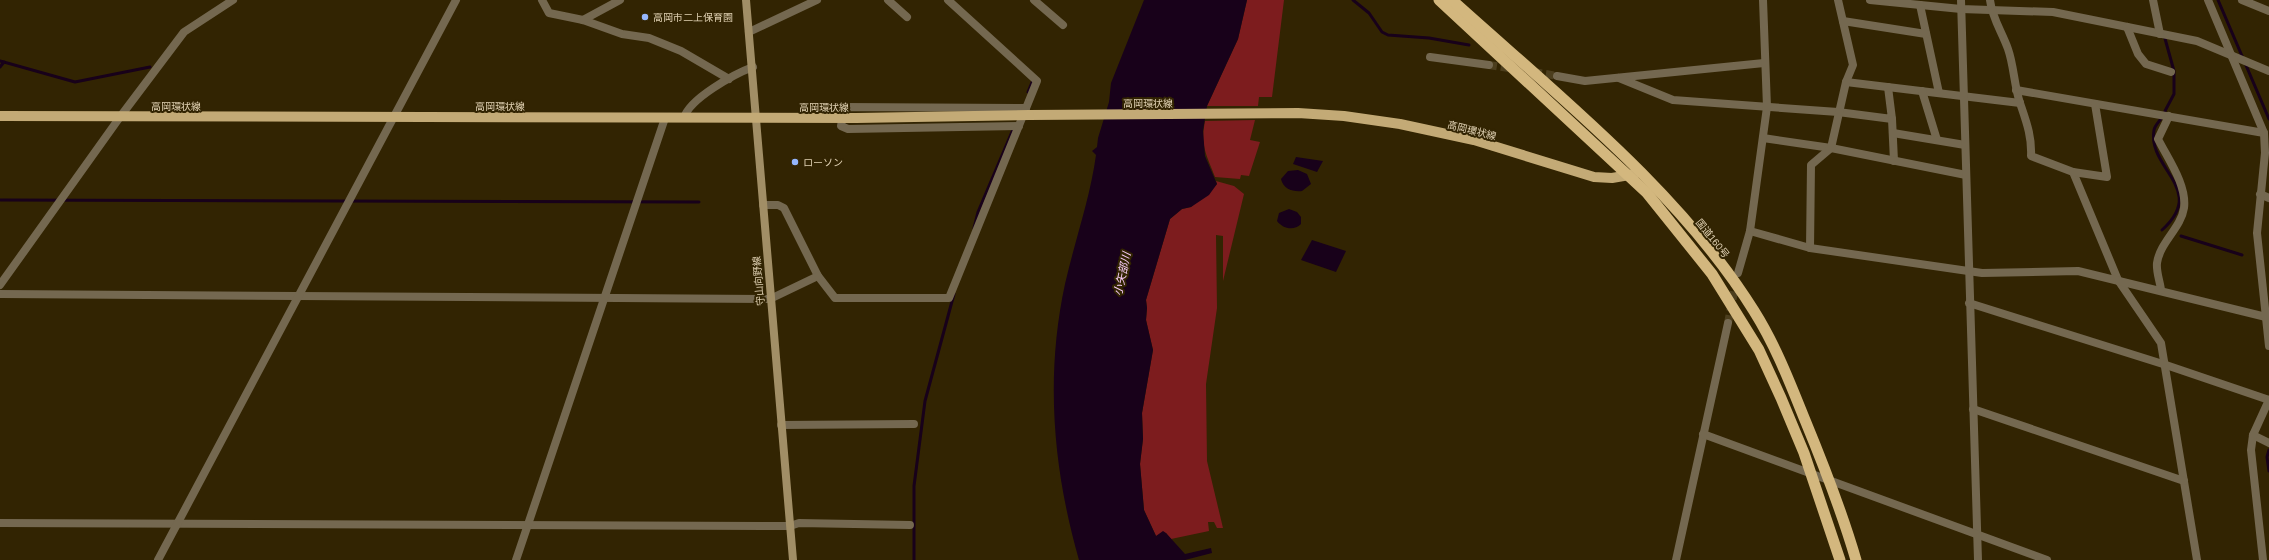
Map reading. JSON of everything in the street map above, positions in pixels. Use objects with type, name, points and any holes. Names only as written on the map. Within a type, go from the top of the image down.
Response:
[{"type":"highway","name":"国道160号","points":[[1439,0],[1634,174],[1656,188],[1713,256],[1753,309],[1782,362],[1840,504],[1856,560]]},
{"type":"highway","name":"国道160号","points":[[1452,0],[1634,174],[1712,274],[1741,318],[1759,350],[1781,398],[1811,474],[1840,560]]},
{"type":"main road","name":"守山向野線","points":[[746,0],[753,67],[755,118],[793,560]]},
{"type":"main road","name":"高岡環状線","points":[[0,116],[856,118],[1027,112],[1051,114],[1298,114],[1344,116],[1400,124],[1474,140],[1594,177],[1634,174]]},
{"type":"street","points":[[0,285],[120,117],[184,32],[233,0]]},
{"type":"street","points":[[158,560],[456,0]]},
{"type":"street","points":[[542,0],[549,13],[583,20],[622,34],[649,38],[681,51],[729,79]]},
{"type":"street","points":[[583,20],[620,0]]},
{"type":"street","points":[[749,32],[817,0]]},
{"type":"street","points":[[888,0],[907,18]]},
{"type":"street","points":[[763,205],[778,205],[784,208],[818,276],[835,298],[949,298],[1018,126],[1027,112],[1037,80],[948,0]]},
{"type":"street","points":[[1034,0],[1063,25]]},
{"type":"street","points":[[1738,273],[1750,231],[1767,107],[1762,13],[1763,0]]},
{"type":"street","points":[[1810,248],[1811,165],[1831,148],[1838,112],[1846,82],[1853,65],[1845,44],[1843,21],[1838,0]]},
{"type":"street","points":[[1870,0],[1920,5],[1961,4],[1991,10],[2053,12],[2196,41],[2269,71]]},
{"type":"street","points":[[1990,0],[1991,10],[2008,50],[2016,90],[2026,115],[2032,141],[2031,156],[2073,172],[2107,177],[2095,104]]},
{"type":"street","points":[[2153,0],[2160,34]]},
{"type":"street","points":[[2208,0],[2235,57],[2264,133],[2265,196],[2257,233],[2269,346]]},
{"type":"street","points":[[2242,0],[2269,11]]},
{"type":"street","points":[[1961,4],[1970,271],[1969,303],[1976,534],[1978,560]]},
{"type":"street","points":[[1920,5],[1939,93]]},
{"type":"street","points":[[1843,21],[1926,34]]},
{"type":"street","points":[[2127,27],[2138,54],[2146,64],[2171,72]]},
{"type":"street","points":[[1430,57],[1489,65]]},
{"type":"street","points":[[1557,76],[1585,81],[1764,63]]},
{"type":"street","points":[[684,118],[686,110],[743,70],[753,67]]},
{"type":"street","points":[[1619,78],[1673,100],[1838,112],[1892,119]]},
{"type":"street","points":[[1846,82],[2020,103]]},
{"type":"street","points":[[1888,87],[1892,119],[1894,161]]},
{"type":"street","points":[[2016,90],[2264,133]]},
{"type":"street","points":[[1922,91],[1937,140]]},
{"type":"street","points":[[1018,126],[848,129],[840,126],[844,107],[849,106],[1027,112]]},
{"type":"street","points":[[2161,290],[2157,264],[2161,252],[2179,222],[2184,207],[2181,186],[2158,139],[2170,116]]},
{"type":"street","points":[[516,560],[665,118]]},
{"type":"street","points":[[1892,133],[1965,145]]},
{"type":"street","points":[[1763,138],[1831,148],[1966,175]]},
{"type":"street","points":[[2073,172],[2118,280],[2161,343],[2166,365],[2196,560]]},
{"type":"street","points":[[1750,231],[1810,248],[1982,273],[2078,271],[2161,290],[2266,317]]},
{"type":"street","points":[[0,294],[770,299],[818,276]]},
{"type":"street","points":[[1969,303],[2166,365],[2269,400],[2253,435],[2251,450],[2263,560]]},
{"type":"street","points":[[1676,560],[1728,323]]},
{"type":"street","points":[[1973,409],[2184,481]]},
{"type":"street","points":[[781,425],[914,424]]},
{"type":"street","points":[[1703,434],[1830,482],[2047,560]]},
{"type":"street","points":[[2253,435],[2267,442]]},
{"type":"street","points":[[0,523],[528,526],[790,526],[799,523],[910,525]]},
{"type":"shaded area","points":[[1247,0],[1284,0],[1272,97],[1259,97],[1258,106],[1207,106],[1238,39]]},
{"type":"shaded area","points":[[1255,120],[1250,140],[1260,142],[1249,176],[1241,175],[1240,179],[1215,177],[1205,150],[1203,138],[1205,121]]},
{"type":"shaded area","points":[[1216,181],[1234,186],[1244,194],[1223,281],[1223,236],[1216,235],[1217,308],[1206,384],[1207,461],[1223,528],[1217,528],[1214,522],[1208,522],[1209,531],[1171,539],[1166,533],[1156,536],[1144,510],[1140,464],[1143,439],[1142,413],[1153,350],[1146,320],[1146,300],[1170,219],[1182,209],[1191,207],[1217,184]]},
{"type":"water","name":"小矢部川","points":[[1144,0],[1247,0],[1238,39],[1207,106],[1203,131],[1205,156],[1217,184],[1209,195],[1191,207],[1182,209],[1170,219],[1146,300],[1146,320],[1153,350],[1142,413],[1143,439],[1140,464],[1144,510],[1156,536],[1163,531],[1185,554],[1211,548],[1212,553],[1185,560],[1079,560],[1063,492],[1055,423],[1055,354],[1059,319],[1065,284],[1093,171],[1096,155],[1092,151],[1097,147],[1098,138],[1109,102],[1111,83]]},
{"type":"water","points":[[1296,157],[1323,161],[1317,172],[1293,164]]},
{"type":"water","points":[[1298,170],[1307,174],[1311,184],[1302,191],[1289,189],[1284,185],[1281,179],[1288,171]]},
{"type":"water","points":[[1289,209],[1297,212],[1301,217],[1301,224],[1295,228],[1282,226],[1277,221],[1279,213]]},
{"type":"water","points":[[1312,240],[1346,251],[1336,272],[1301,260]]},
{"type":"waterway","points":[[1353,0],[1369,13],[1382,32],[1388,35],[1429,38],[1469,45]]},
{"type":"waterway","points":[[2218,0],[2269,119]]},
{"type":"waterway","points":[[2164,35],[2174,71],[2174,94],[2165,111]]},
{"type":"waterway","points":[[0,61],[4,62]]},
{"type":"waterway","points":[[0,67],[4,62]]},
{"type":"waterway","points":[[4,62],[75,82],[150,67]]},
{"type":"waterway","points":[[1028,92],[1033,80]]},
{"type":"waterway","points":[[2162,117],[2155,126],[2154,144],[2159,156],[2173,179],[2178,191],[2179,203],[2175,216],[2162,230]]},
{"type":"waterway","points":[[974,228],[978,212],[1014,127]]},
{"type":"waterway","points":[[0,200],[699,202]]},
{"type":"waterway","points":[[2181,236],[2242,255]]},
{"type":"waterway","points":[[914,560],[914,486],[925,401],[954,294]]},
{"type":"waterway","points":[[2269,450],[2267,457],[2269,471]]},
{"type":"tunnel","points":[[1489,65],[1514,69]]},
{"type":"tunnel","points":[[1534,72],[1557,76]]},
{"type":"tunnel","points":[[1728,323],[1736,281]]},
{"type":"place","name":"高岡市二上保育園","points":[[645,17]]},
{"type":"place","name":"ローソン","points":[[795,162]]}]
